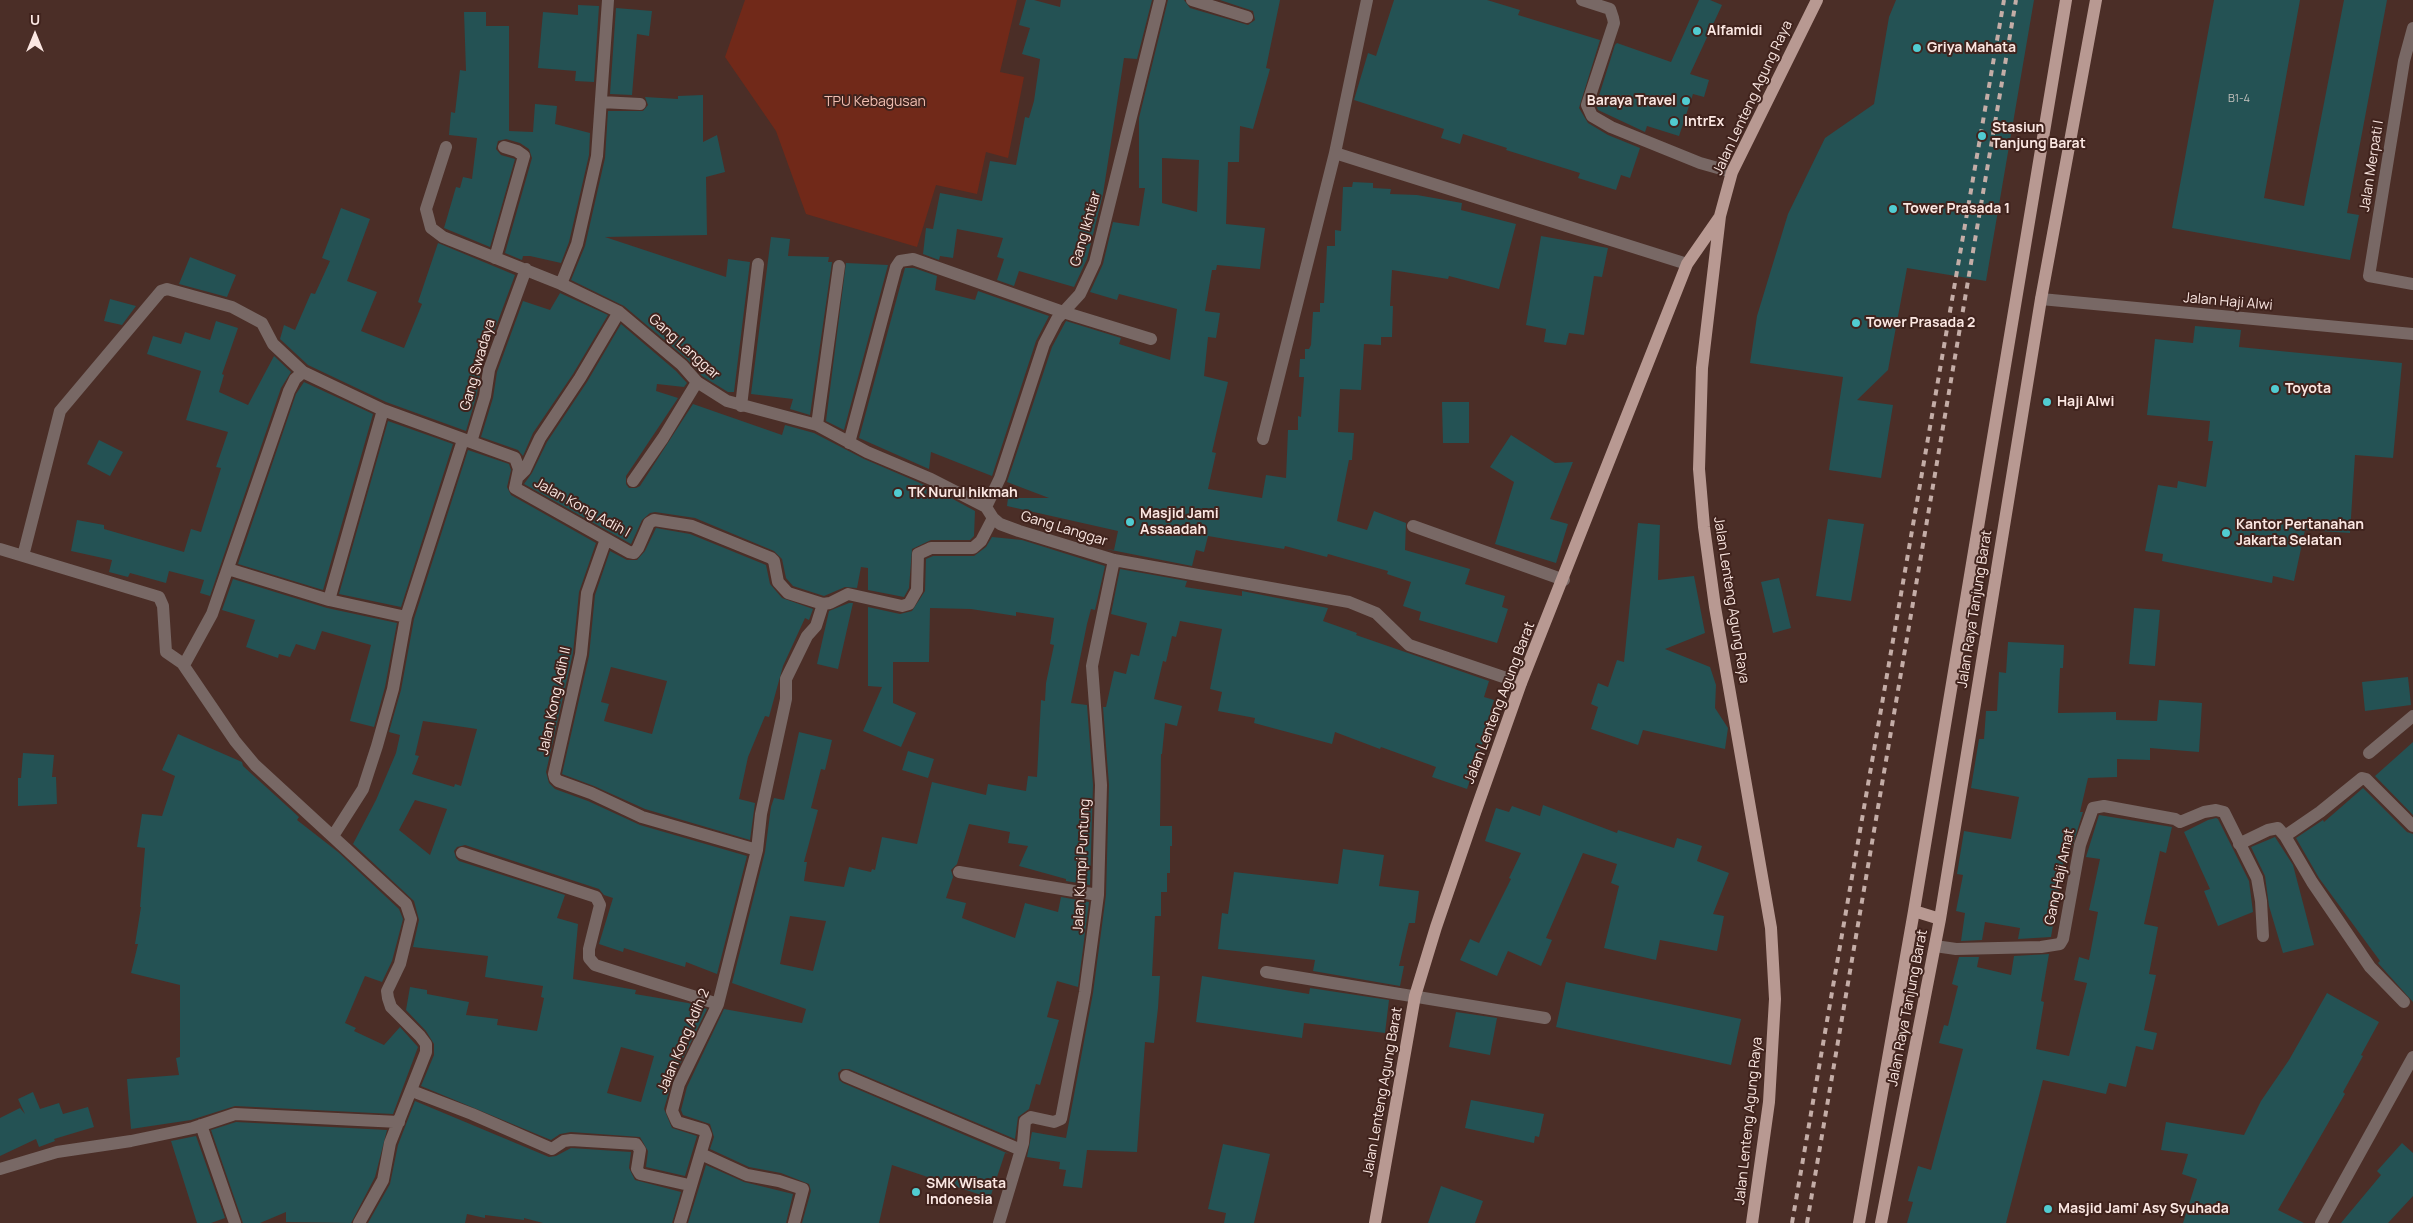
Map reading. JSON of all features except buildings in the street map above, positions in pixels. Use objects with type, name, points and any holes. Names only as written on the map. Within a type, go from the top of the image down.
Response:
[{"type":"main road","name":"Jalan Lenteng Agung Raya","points":[[1752,1223],[1770,1085],[1775,999],[1770,928],[1715,607],[1699,470],[1702,368],[1720,216],[1732,172],[1817,0]]},
{"type":"main road","points":[[1859,1223],[1914,912],[2066,0]]},
{"type":"main road","name":"Jalan Raya Tanjung Barat","points":[[1881,1223],[1940,918],[2041,299],[2096,0]]},
{"type":"main road","name":"Jalan Lenteng Agung Barat","points":[[1375,1223],[1415,996],[1442,909],[1521,683],[1564,580],[1687,264],[1720,216]]},
{"type":"main road","points":[[1914,912],[1940,918]]},
{"type":"street","points":[[561,284],[577,244],[597,156],[608,0]]},
{"type":"street","name":"Gang Ikhtiar","points":[[986,507],[1000,478],[1044,344],[1063,312],[1080,294],[1095,262],[1160,0]]},
{"type":"street","points":[[1192,0],[1247,18]]},
{"type":"street","points":[[1263,439],[1335,153],[1367,0]]},
{"type":"street","points":[[1582,0],[1610,9],[1614,23],[1587,105],[1592,116],[1620,130],[1700,163],[1732,172]]},
{"type":"street","name":"Jalan Merpati I","points":[[2413,28],[2409,61],[2369,276],[2413,284]]},
{"type":"street","points":[[601,102],[640,104]]},
{"type":"street","points":[[495,258],[524,156],[504,146]]},
{"type":"street","name":"Gang Langgar","points":[[446,147],[426,209],[431,228],[443,237],[526,269],[619,312],[682,364],[697,382],[714,394],[741,406],[817,425],[867,452],[931,479],[986,507],[993,518],[1000,524],[1018,531],[1114,560],[1220,577],[1350,602],[1376,613],[1409,645],[1521,683]]},
{"type":"street","points":[[1335,153],[1687,264]]},
{"type":"street","points":[[849,443],[896,267],[900,261],[913,259],[1063,312],[1151,339]]},
{"type":"street","points":[[741,406],[758,264]]},
{"type":"street","points":[[817,425],[839,266]]},
{"type":"street","name":"Gang Swadaya","points":[[333,836],[350,812],[366,781],[393,689],[406,617],[467,441],[485,396],[489,370],[526,269]]},
{"type":"street","points":[[23,556],[60,411],[161,291],[172,290],[232,307],[262,323],[273,344],[303,372],[383,410],[467,441]]},
{"type":"street","name":"Jalan Haji Alwi","points":[[2041,299],[2413,334]]},
{"type":"street","points":[[517,477],[525,470],[540,438],[580,378],[619,312]]},
{"type":"street","points":[[183,664],[212,614],[290,391],[295,379],[303,372]]},
{"type":"street","points":[[633,481],[663,438],[697,382]]},
{"type":"street","points":[[329,600],[383,410]]},
{"type":"street","name":"Jalan Kong Adih I","points":[[467,441],[515,458],[519,464],[515,488],[634,553],[649,523],[654,520],[692,526],[771,558],[774,561],[775,573],[783,590],[823,604]]},
{"type":"street","points":[[823,604],[830,603],[848,594],[902,606],[909,604],[917,590],[918,554],[931,548],[973,548],[981,541],[993,518]]},
{"type":"street","points":[[1413,526],[1564,580]]},
{"type":"street","name":"Jalan Kong Adih II","points":[[606,539],[587,593],[582,654],[554,774],[555,778],[558,781],[591,793],[642,817],[757,850]]},
{"type":"street","points":[[0,549],[159,597],[163,606],[166,652],[183,664],[235,741],[255,765],[406,904],[409,909],[411,918],[400,964],[387,991],[391,1007],[420,1036],[426,1044],[426,1052],[390,1143],[383,1180],[359,1223]]},
{"type":"street","name":"Jalan Kumpi Puntung","points":[[999,1223],[1021,1150],[1025,1121],[1028,1118],[1054,1122],[1061,1119],[1063,1114],[1089,964],[1098,895],[1101,785],[1092,666],[1114,560]]},
{"type":"street","points":[[228,569],[329,600],[406,617]]},
{"type":"street","name":"Jalan Kong Adih 2","points":[[680,1223],[689,1185],[706,1136],[704,1130],[677,1122],[672,1111],[679,1084],[718,1004],[757,850],[761,814],[786,699],[786,679],[807,636],[816,626],[823,604]]},
{"type":"street","points":[[2369,753],[2413,716]]},
{"type":"street","points":[[2285,836],[2320,812],[2362,778],[2366,779],[2413,826]]},
{"type":"street","name":"Gang Haji Amat","points":[[1934,946],[1956,949],[2041,948],[2060,944],[2063,939],[2080,845],[2093,808],[2104,806],[2175,819],[2180,822],[2204,812],[2216,810],[2224,812],[2256,878],[2261,902],[2263,936]]},
{"type":"street","points":[[2240,844],[2268,830],[2278,828],[2370,967],[2404,1002]]},
{"type":"street","points":[[462,852],[596,897],[600,905],[589,948],[589,958],[595,965],[718,1004]]},
{"type":"street","points":[[959,872],[1098,895]]},
{"type":"street","points":[[1266,972],[1545,1018]]},
{"type":"street","points":[[2321,1223],[2413,1057]]},
{"type":"street","points":[[846,1076],[1021,1150]]},
{"type":"street","points":[[412,1091],[472,1114],[552,1149],[564,1141],[572,1140],[636,1144],[640,1150],[637,1169],[640,1174],[689,1185]]},
{"type":"street","points":[[0,1169],[57,1152],[131,1141],[201,1125],[235,1114],[399,1122]]},
{"type":"street","points":[[201,1125],[235,1223]]},
{"type":"street","points":[[700,1154],[747,1175],[779,1181],[803,1189],[794,1223]]},
{"type":"green space","name":"TPU Kebagusan","points":[[745,0],[1017,0],[1000,72],[1024,77],[1008,158],[986,152],[977,194],[936,185],[917,247],[806,214],[776,131],[725,57]]},
{"type":"railway","points":[[1792,1223],[2004,0]]},
{"type":"railway","points":[[1807,1223],[2016,0]]},
{"type":"place","name":"Alfamidi","points":[[1697,31]]},
{"type":"place","name":"Griya Mahata","points":[[1917,48]]},
{"type":"place","name":"Baraya Travel","points":[[1686,101]]},
{"type":"place","name":"IntrEx","points":[[1674,122]]},
{"type":"place","name":"Stasiun Tanjung Barat","points":[[1982,136]]},
{"type":"place","name":"Tower Prasada 1","points":[[1893,209]]},
{"type":"place","name":"Tower Prasada 2","points":[[1856,323]]},
{"type":"place","name":"Toyota","points":[[2275,389]]},
{"type":"place","name":"Haji Alwi","points":[[2047,402]]},
{"type":"place","name":"TK Nurul hikmah","points":[[898,493]]},
{"type":"place","name":"Masjid Jami Assaadah","points":[[1130,522]]},
{"type":"place","name":"Kantor Pertanahan Jakarta Selatan","points":[[2226,533]]},
{"type":"place","name":"SMK Wisata Indonesia","points":[[916,1192]]},
{"type":"place","name":"Masjid Jami' Asy Syuhada","points":[[2048,1209]]}]
